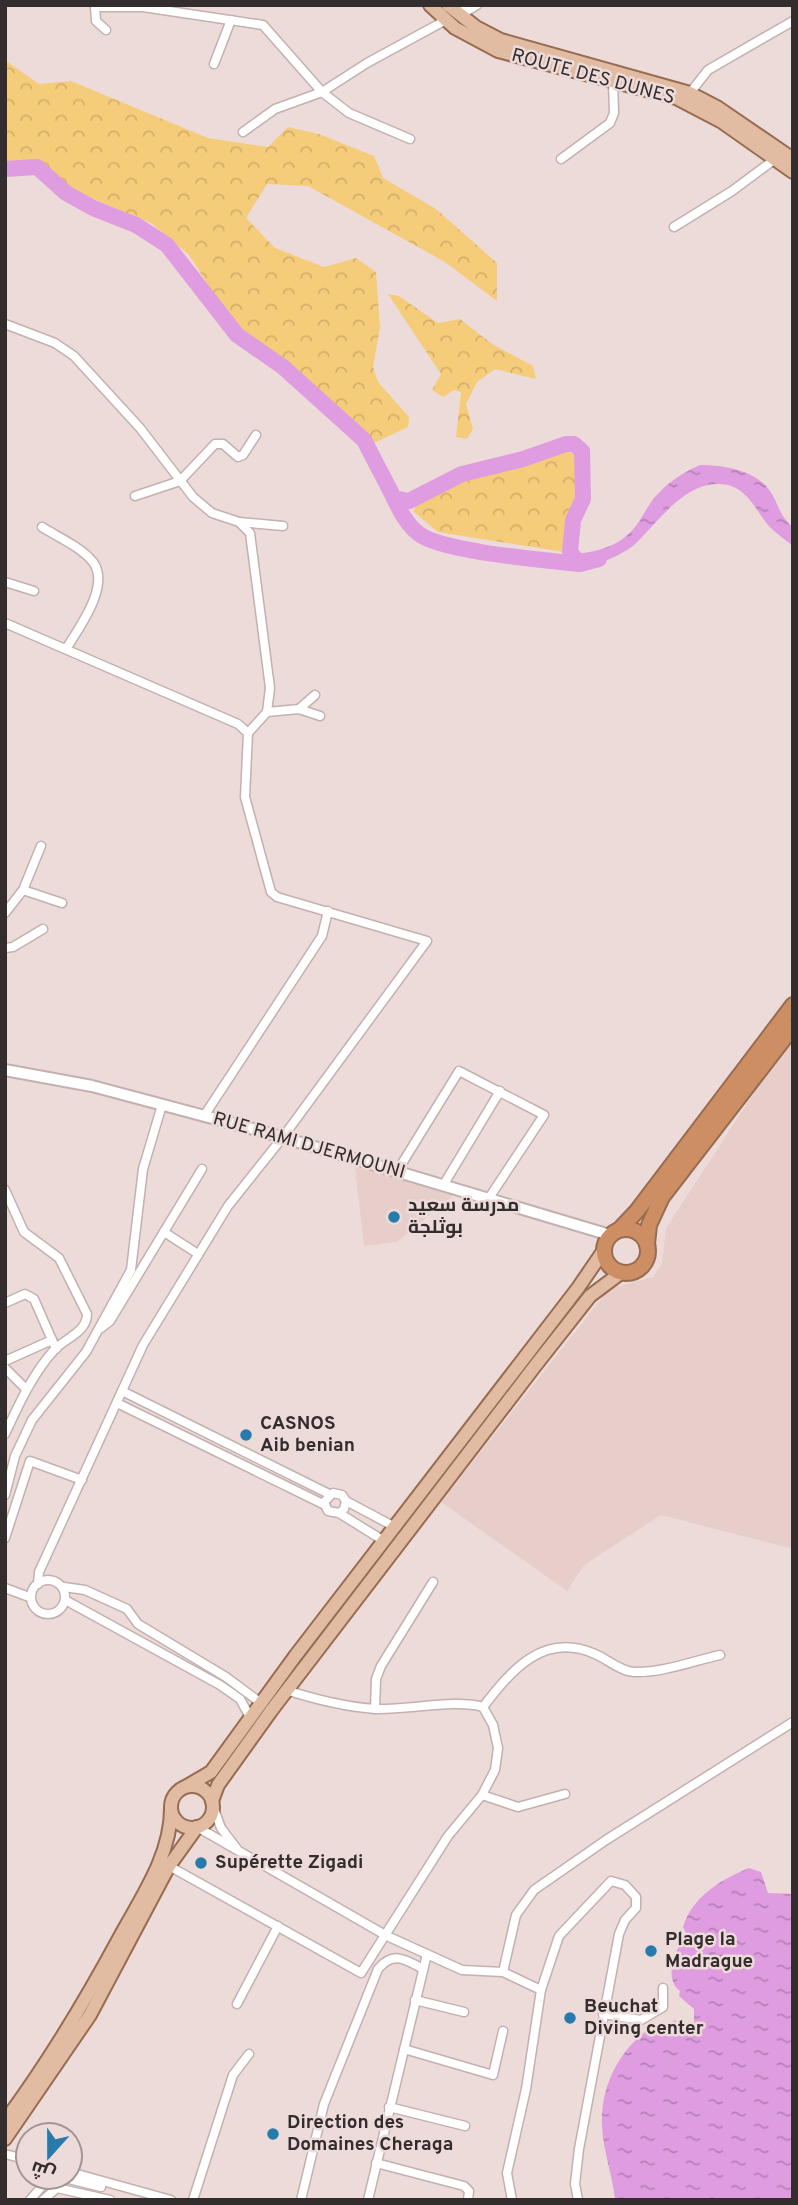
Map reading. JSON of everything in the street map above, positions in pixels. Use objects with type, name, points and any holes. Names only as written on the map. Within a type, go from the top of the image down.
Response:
[{"type":"highway","points":[[793,1005],[651,1193],[615,1232],[604,1250],[609,1264],[622,1272],[630,1272],[643,1265],[647,1259],[649,1224],[663,1197],[793,1027]]},
{"type":"highway","points":[[615,1232],[633,1230],[647,1244]]},
{"type":"main road","name":"ROUTE DES DUNES","points":[[430,5],[477,42],[498,51],[676,98],[700,109],[793,172]]},
{"type":"main road","name":"ROUTE DES DUNES","points":[[447,5],[476,27],[501,40],[690,93],[717,107],[793,159]]},
{"type":"main road","name":"RUE RAMI DJERMOUNI","points":[[5,1070],[92,1086],[283,1137],[615,1232]]},
{"type":"main road","points":[[5,2121],[66,2031],[135,1910],[167,1844],[175,1795],[211,1772],[604,1250]]},
{"type":"main road","points":[[5,2139],[90,2015],[169,1866],[197,1827],[210,1818],[218,1785],[286,1690],[590,1296],[622,1272]]},
{"type":"main road","points":[[187,1787],[200,1787],[213,1804]]},
{"type":"main road","points":[[171,1809],[180,1824],[197,1827]]},
{"type":"street","points":[[463,8],[477,5]]},
{"type":"street","points":[[106,30],[96,21],[93,13],[95,6],[143,7],[263,25],[322,92],[349,113],[410,138]]},
{"type":"street","points":[[214,64],[231,20]]},
{"type":"street","points":[[243,132],[275,109],[322,92],[367,63],[446,20]]},
{"type":"street","points":[[690,93],[708,70],[793,21]]},
{"type":"street","points":[[561,159],[610,122],[614,113],[613,82]]},
{"type":"street","points":[[674,227],[732,191],[775,159]]},
{"type":"street","points":[[5,324],[55,343],[74,356],[140,428],[180,481],[212,513],[239,522],[283,526]]},
{"type":"street","points":[[135,496],[180,481],[215,444],[223,444],[238,457],[243,455],[256,435]]},
{"type":"street","points":[[29,1597],[38,1584],[39,1572],[143,1345],[198,1254],[228,1206],[283,1137],[427,941],[277,897],[271,892],[245,797],[248,733],[267,712],[270,688],[253,544],[250,533],[239,522]]},
{"type":"street","points":[[42,527],[93,563],[97,576],[94,602],[66,649]]},
{"type":"street","points":[[5,582],[12,581],[34,591]]},
{"type":"street","points":[[5,623],[238,724],[248,733]]},
{"type":"street","points":[[299,709],[315,695]]},
{"type":"street","points":[[267,712],[299,709],[320,716]]},
{"type":"street","points":[[5,913],[23,890],[41,846]]},
{"type":"street","points":[[23,890],[62,903]]},
{"type":"street","points":[[204,1116],[322,936],[328,911]]},
{"type":"street","points":[[5,948],[13,947],[43,929]]},
{"type":"street","points":[[398,1170],[459,1071],[544,1115],[489,1198]]},
{"type":"street","points":[[444,1184],[500,1091]]},
{"type":"street","points":[[5,1495],[15,1455],[32,1420],[86,1352],[134,1257],[143,1169],[162,1105]]},
{"type":"street","points":[[97,1331],[110,1321],[202,1169]]},
{"type":"street","points":[[5,1190],[24,1232],[59,1258],[86,1314],[86,1321],[79,1331],[56,1349],[26,1389],[5,1434]]},
{"type":"street","points":[[164,1232],[198,1254]]},
{"type":"street","points":[[5,1303],[25,1294],[34,1299],[56,1349]]},
{"type":"street","points":[[5,1361],[52,1340]]},
{"type":"street","points":[[5,1368],[26,1389]]},
{"type":"street","points":[[122,1391],[330,1494],[340,1493],[346,1501],[395,1527]]},
{"type":"street","points":[[117,1403],[325,1506],[331,1513],[339,1513],[384,1541]]},
{"type":"street","points":[[185,1422],[199,1443]]},
{"type":"street","points":[[5,1538],[30,1461],[82,1480]]},
{"type":"street","points":[[325,1506],[330,1494]]},
{"type":"street","points":[[339,1513],[346,1501]]},
{"type":"street","points":[[38,1584],[55,1582],[64,1587],[85,1590],[127,1609],[141,1626],[226,1677],[261,1703]]},
{"type":"street","points":[[375,1709],[376,1679],[381,1666],[433,1582]]},
{"type":"street","points":[[64,1587],[67,1601],[220,1685],[240,1699],[250,1717]]},
{"type":"street","points":[[5,1588],[29,1597],[33,1607],[42,1612],[58,1610],[67,1601]]},
{"type":"street","points":[[483,1707],[503,1681],[539,1651],[554,1649],[594,1653],[632,1672],[720,1655]]},
{"type":"street","points":[[169,1866],[361,1973],[387,1936],[448,1836],[482,1795],[495,1770],[498,1748],[493,1725],[483,1707],[469,1703],[446,1707],[375,1709],[286,1690]]},
{"type":"street","points":[[503,1972],[516,1915],[534,1890],[606,1840],[793,1722]]},
{"type":"street","points":[[482,1795],[518,1807],[565,1794]]},
{"type":"street","points":[[213,1804],[221,1828],[244,1855]]},
{"type":"street","points":[[197,1827],[387,1936],[427,1955],[462,1970],[503,1972],[541,1990]]},
{"type":"street","points":[[512,2200],[507,2173],[526,2089],[541,1990],[559,1937],[611,1881],[625,1885],[636,1897],[636,1908],[625,1920],[619,1934],[603,2014],[579,2149],[575,2184],[578,2200]]},
{"type":"street","points":[[237,2004],[278,1926]]},
{"type":"street","points":[[368,2200],[388,2107],[427,1955]]},
{"type":"street","points":[[300,2200],[324,2104],[379,1969],[387,1959],[399,1957],[423,1969]]},
{"type":"street","points":[[603,2014],[641,2020],[663,2007],[663,1988]]},
{"type":"street","points":[[415,2000],[464,2012]]},
{"type":"street","points":[[404,2049],[493,2075],[503,2031]]},
{"type":"street","points":[[193,2200],[233,2075],[249,2054]]},
{"type":"street","points":[[388,2107],[465,2126]]},
{"type":"street","points":[[376,2162],[464,2186],[469,2191],[467,2200]]},
{"type":"street","points":[[84,2177],[102,2184]]},
{"type":"street","points":[[84,2181],[170,2200]]},
{"type":"street","points":[[98,2198],[102,2184]]},
{"type":"street","points":[[43,2200],[57,2188],[110,2200]]},
{"type":"shaded area","points":[[793,1033],[793,1549],[661,1515],[584,1565],[567,1591],[441,1502],[609,1289],[653,1277],[662,1263],[666,1228]]},
{"type":"shaded area","name":"مدرسة سعيد بوثلجة","points":[[355,1167],[456,1193],[397,1242],[364,1246]]},
{"type":"green space","points":[[5,60],[39,84],[71,81],[208,138],[268,147],[288,127],[319,134],[374,156],[383,178],[436,209],[497,263],[497,301],[445,262],[308,186],[267,184],[246,218],[275,248],[324,267],[356,258],[376,272],[380,328],[373,367],[378,382],[409,417],[408,427],[374,443],[291,367],[240,328],[219,302],[189,255],[151,223],[5,162]]},
{"type":"green space","points":[[388,294],[399,296],[438,323],[460,319],[492,344],[533,366],[536,379],[495,369],[477,382],[466,404],[473,429],[467,439],[456,437],[461,392],[454,390],[443,397],[432,390],[441,374]]},
{"type":"green space","points":[[566,449],[574,455],[579,499],[570,521],[564,552],[438,532],[413,511],[424,498],[461,478]]},
{"type":"water","points":[[700,465],[738,470],[764,484],[785,519],[793,527],[793,546],[768,525],[743,493],[731,486],[716,484],[689,493],[634,545],[617,555],[590,565],[578,562],[573,555],[613,544],[630,533],[665,487]]},
{"type":"water","points":[[749,1868],[761,1872],[768,1893],[793,1894],[793,2200],[615,2200],[602,2126],[604,2097],[614,2069],[630,2046],[652,2027],[663,2028],[675,2020],[678,2024],[675,2030],[684,2032],[694,2025],[694,2009],[679,1996],[680,1991],[672,1979],[675,1955],[687,1935],[683,1927],[693,1906],[709,1890]]},
{"type":"waterway","points":[[5,169],[37,167],[66,193],[93,208],[136,225],[167,245],[237,335],[283,367],[364,440],[394,498],[409,501],[462,474],[574,444],[582,451],[583,499],[573,520],[570,552],[580,564],[599,559]]},
{"type":"waterway","points":[[394,498],[411,527],[431,540],[496,554],[580,564]]},
{"type":"place","name":"مدرسة سعيد بوثلجة","points":[[394,1217]]},
{"type":"place","name":"CASNOS Aib benian","points":[[246,1435]]},
{"type":"place","name":"Supérette Zigadi","points":[[201,1863]]},
{"type":"place","name":"Plage la Madrague","points":[[651,1951]]},
{"type":"place","name":"Beuchat Diving center","points":[[570,2018]]},
{"type":"place","name":"Direction des Domaines Cheraga","points":[[273,2134]]}]
